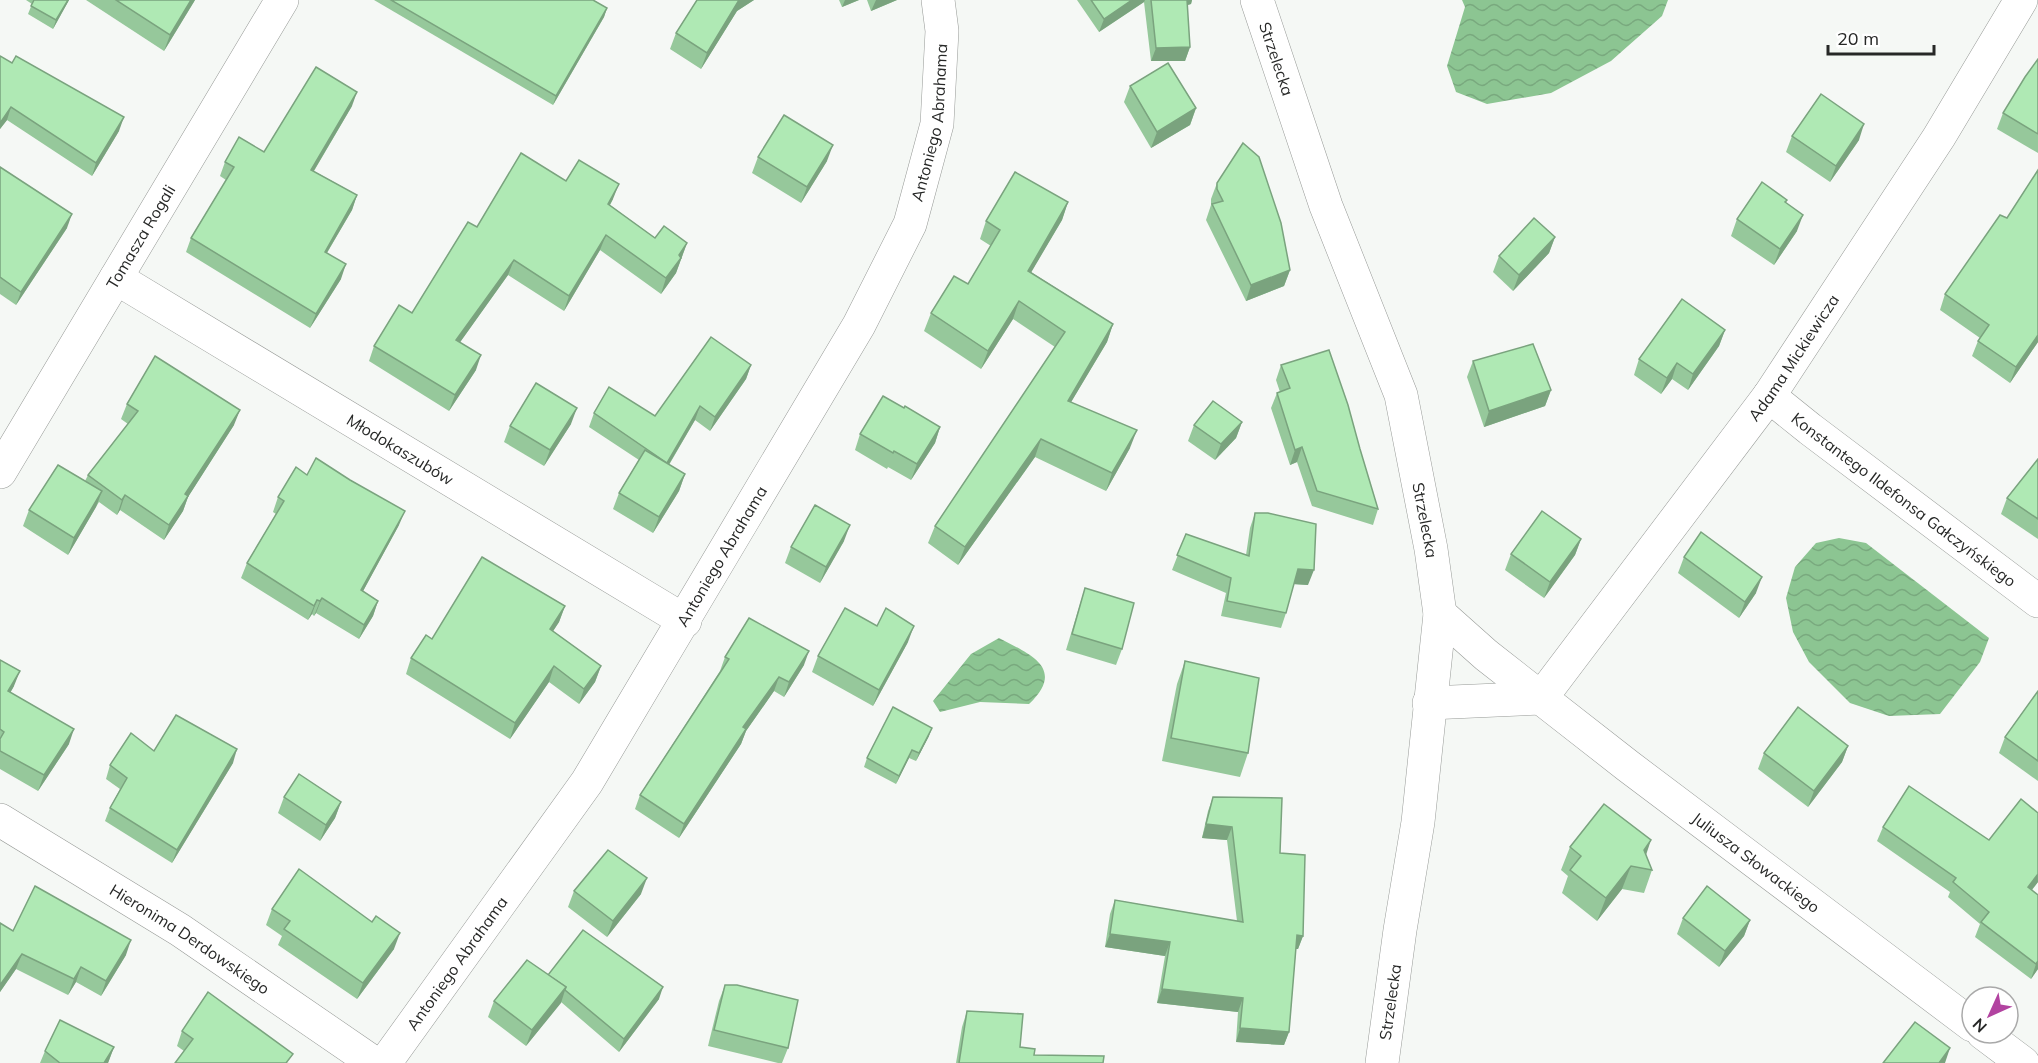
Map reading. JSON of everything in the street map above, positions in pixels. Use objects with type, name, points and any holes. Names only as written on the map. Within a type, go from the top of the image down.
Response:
[{"type":"street","name":"Tomasza Rogali","points":[[0,472],[282,0]]},
{"type":"street","name":"Antoniego Abrahama","points":[[385,1063],[587,782],[685,621],[859,325],[910,224],[938,124],[942,31],[938,0]]},
{"type":"street","name":"Strzelecka","points":[[1257,0],[1326,206],[1401,395],[1431,549],[1440,614],[1418,822],[1400,930],[1382,1063]]},
{"type":"street","name":"Adama Mickiewicza","points":[[1541,698],[1769,396],[1939,138],[2021,0]]},
{"type":"street","name":"Młodokaszubów","points":[[116,278],[685,621]]},
{"type":"street","name":"Konstantego Ildefonsa Gałczyńskiego","points":[[1769,396],[2038,601]]},
{"type":"street","name":"Juliusza Słowackiego","points":[[1440,614],[1541,698],[1628,766],[1960,1016]]},
{"type":"street","points":[[1429,703],[1541,698]]},
{"type":"street","name":"Hieronima Derdowskiego","points":[[0,820],[180,930],[374,1063]]},
{"type":"street","points":[[1999,1045],[2023,1063]]},
{"type":"water","points":[[1462,0],[1668,0],[1662,16],[1611,61],[1551,93],[1487,104],[1456,92],[1447,66],[1465,7]]},
{"type":"water","points":[[1839,538],[1866,543],[1989,638],[1980,662],[1940,714],[1889,716],[1850,703],[1809,662],[1793,632],[1786,598],[1795,567],[1816,543]]},
{"type":"water","points":[[999,638],[1032,656],[1040,664],[1045,681],[1040,691],[1029,704],[980,702],[940,712],[933,701],[971,654]]},
{"type":"building","points":[[34,0],[68,0],[56,20],[31,6]]},
{"type":"building","points":[[116,0],[191,0],[170,35]]},
{"type":"building","points":[[391,0],[593,0],[607,8],[556,96]]},
{"type":"building","points":[[697,0],[739,0],[707,53],[676,33]]},
{"type":"building","points":[[1091,0],[1132,0],[1104,19]]},
{"type":"building","points":[[1151,0],[1187,0],[1190,47],[1156,48]]},
{"type":"building","points":[[0,56],[12,63],[16,56],[124,117],[96,163],[11,107],[0,123]]},
{"type":"building","points":[[2038,59],[2038,134],[2003,113]]},
{"type":"building","points":[[1168,63],[1196,108],[1157,132],[1130,86]]},
{"type":"building","points":[[316,67],[357,92],[311,170],[357,195],[325,252],[346,264],[316,314],[191,238],[234,167],[225,162],[239,137],[264,152]]},
{"type":"building","points":[[1821,94],[1864,124],[1836,166],[1792,136]]},
{"type":"building","points":[[784,115],[833,145],[807,187],[758,157]]},
{"type":"building","points":[[1243,143],[1259,157],[1281,223],[1290,270],[1251,285],[1212,204],[1223,201],[1217,189],[1217,183]]},
{"type":"building","points":[[521,153],[566,181],[579,160],[619,184],[608,204],[655,238],[664,226],[687,243],[679,255],[681,258],[666,278],[606,235],[569,296],[514,260],[456,340],[481,355],[455,395],[374,346],[399,305],[412,313],[468,222],[477,227]]},
{"type":"building","points":[[0,167],[72,214],[21,292],[0,277]]},
{"type":"building","points":[[2038,170],[2038,335],[2016,367],[1978,341],[1989,325],[1945,294],[2000,215],[2007,218]]},
{"type":"building","points":[[1015,172],[1068,202],[1028,271],[1113,324],[1068,401],[1137,430],[1112,473],[1041,439],[965,547],[935,526],[1065,332],[1019,301],[988,351],[931,313],[954,276],[968,284],[1000,230],[986,221]]},
{"type":"building","points":[[1762,182],[1803,215],[1780,249],[1737,219]]},
{"type":"building","points":[[1534,218],[1555,237],[1519,275],[1499,256]]},
{"type":"building","points":[[1682,299],[1725,330],[1693,374],[1677,363],[1667,378],[1639,359]]},
{"type":"building","points":[[711,337],[751,365],[715,417],[700,406],[667,463],[594,413],[609,387],[655,416]]},
{"type":"building","points":[[1533,344],[1551,390],[1489,411],[1473,361]]},
{"type":"building","points":[[1329,350],[1348,405],[1378,509],[1317,491],[1302,447],[1295,450],[1277,393],[1290,388],[1281,365]]},
{"type":"building","points":[[155,356],[240,410],[185,494],[188,496],[169,525],[125,495],[122,500],[88,475],[138,411],[127,404]]},
{"type":"building","points":[[536,383],[577,408],[550,450],[510,426]]},
{"type":"building","points":[[883,396],[940,427],[917,464],[860,434]]},
{"type":"building","points":[[1213,401],[1242,422],[1221,444],[1194,425]]},
{"type":"building","points":[[645,450],[685,474],[659,517],[619,493]]},
{"type":"building","points":[[316,458],[405,511],[361,590],[378,601],[364,625],[322,598],[320,601],[317,600],[314,606],[247,563],[284,501],[278,497],[296,467],[307,475]]},
{"type":"building","points":[[2038,459],[2038,519],[2007,498]]},
{"type":"building","points":[[58,465],[102,491],[74,538],[29,510]]},
{"type":"building","points":[[815,505],[850,525],[826,567],[791,547]]},
{"type":"building","points":[[1542,511],[1581,539],[1550,582],[1511,554]]},
{"type":"building","points":[[1255,513],[1268,513],[1316,524],[1314,570],[1298,569],[1286,613],[1227,601],[1231,578],[1177,555],[1186,534],[1249,556]]},
{"type":"building","points":[[1701,532],[1762,577],[1745,602],[1684,557]]},
{"type":"building","points":[[482,557],[565,606],[550,629],[601,666],[584,689],[554,666],[515,723],[411,658],[426,635],[432,639]]},
{"type":"building","points":[[1085,588],[1134,603],[1122,649],[1072,634]]},
{"type":"building","points":[[845,608],[877,626],[886,608],[914,626],[879,690],[818,656]]},
{"type":"building","points":[[749,618],[809,651],[789,682],[779,677],[743,727],[746,729],[684,824],[640,795],[729,659],[725,657]]},
{"type":"building","points":[[0,660],[20,671],[8,691],[74,729],[44,775],[0,751],[0,739],[4,732],[0,729]]},
{"type":"building","points":[[1185,661],[1259,678],[1248,753],[1171,738]]},
{"type":"building","points":[[2038,691],[2038,761],[2005,737]]},
{"type":"building","points":[[893,707],[932,728],[919,753],[912,750],[899,776],[867,758]]},
{"type":"building","points":[[1798,707],[1848,746],[1814,791],[1764,753]]},
{"type":"building","points":[[176,715],[237,749],[177,850],[110,808],[127,778],[110,765],[131,733],[154,751]]},
{"type":"building","points":[[299,774],[341,802],[326,825],[284,797]]},
{"type":"building","points":[[1909,786],[1989,840],[2021,799],[2038,813],[2038,874],[2028,887],[2038,895],[2038,961],[2036,964],[1981,922],[1989,912],[1953,882],[1956,878],[1883,827]]},
{"type":"building","points":[[1213,797],[1282,798],[1280,853],[1305,855],[1303,936],[1297,935],[1289,1032],[1240,1028],[1243,998],[1162,989],[1170,942],[1110,934],[1115,900],[1243,922],[1232,827],[1206,824]]},
{"type":"building","points":[[1604,804],[1651,840],[1644,850],[1652,870],[1631,866],[1606,898],[1570,870],[1581,856],[1570,847]]},
{"type":"building","points":[[608,850],[647,878],[613,921],[574,891]]},
{"type":"building","points":[[299,869],[372,922],[376,916],[400,933],[363,983],[284,929],[290,921],[272,909]]},
{"type":"building","points":[[35,886],[131,940],[106,981],[81,967],[74,979],[22,954],[0,985],[0,923],[13,931]]},
{"type":"building","points":[[1707,886],[1750,920],[1725,951],[1683,918]]},
{"type":"building","points":[[583,930],[663,987],[624,1039],[565,990],[566,987],[548,975]]},
{"type":"building","points":[[527,960],[566,987],[532,1030],[494,1001]]},
{"type":"building","points":[[725,985],[737,985],[798,1000],[788,1048],[714,1030]]},
{"type":"building","points":[[208,992],[293,1054],[286,1063],[175,1063],[193,1039],[182,1031]]},
{"type":"building","points":[[967,1011],[1023,1014],[1020,1047],[1035,1049],[1034,1055],[1104,1056],[1103,1063],[959,1063]]},
{"type":"building","points":[[60,1020],[114,1047],[104,1063],[60,1063],[45,1051]]},
{"type":"building","points":[[1915,1022],[1950,1048],[1939,1063],[1883,1063]]}]
